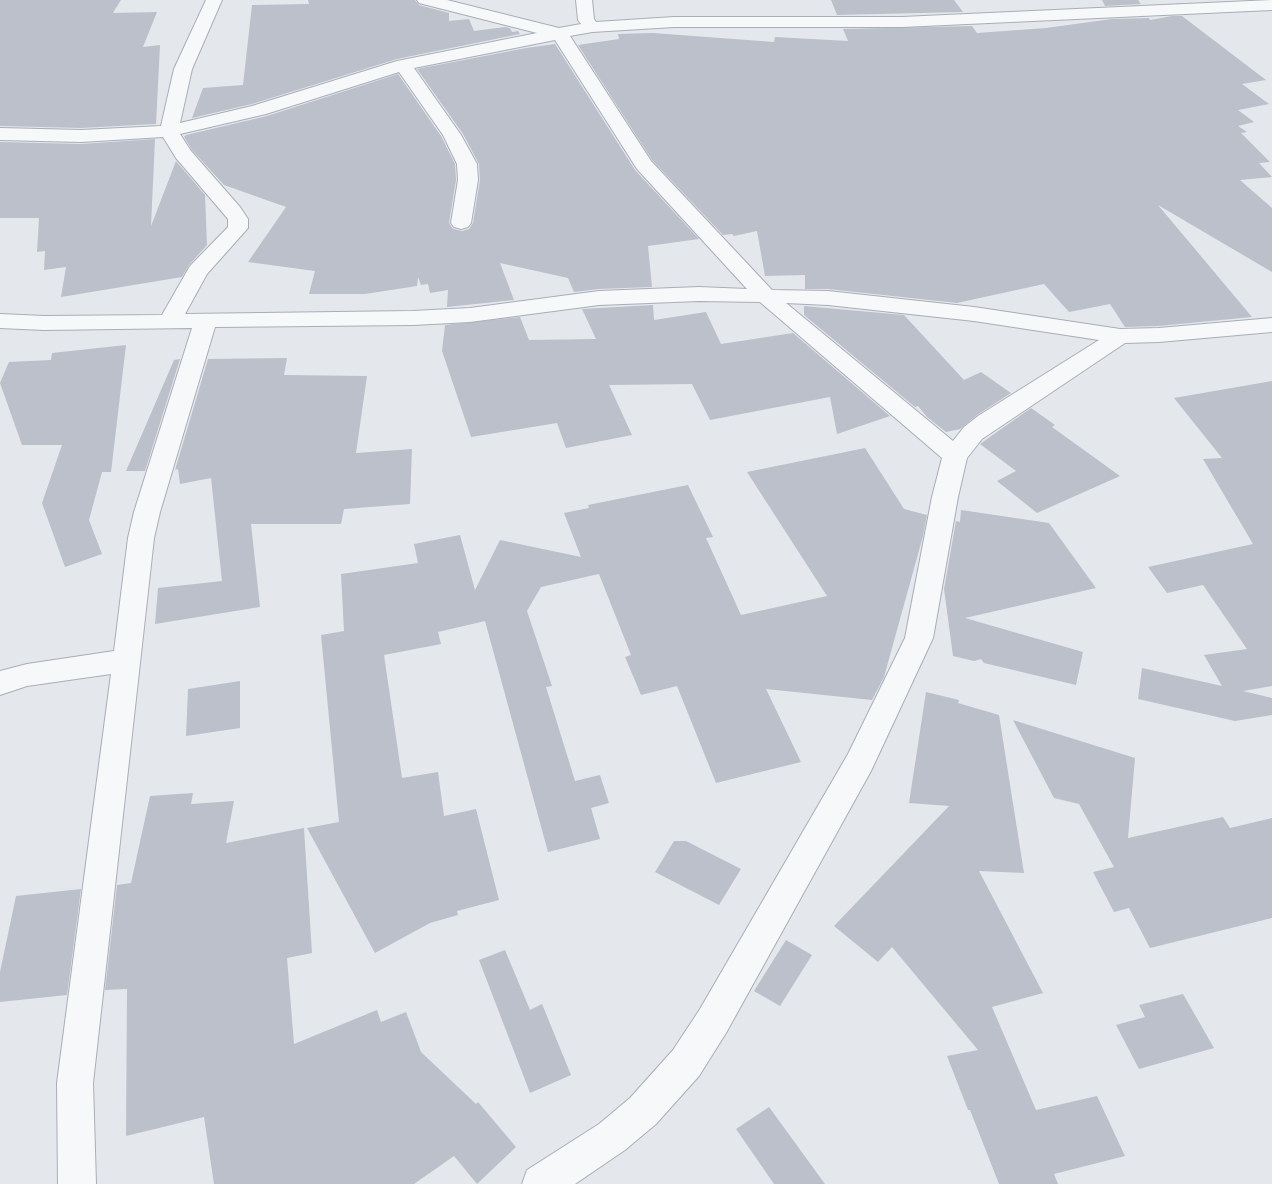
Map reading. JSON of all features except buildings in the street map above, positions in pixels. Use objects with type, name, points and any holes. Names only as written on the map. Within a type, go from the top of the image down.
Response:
[{"type":"street","points":[[169,322],[198,271],[238,228],[238,219],[234,211],[183,154],[169,131],[183,69],[214,0]]},
{"type":"street","points":[[425,0],[504,18],[560,34],[644,164],[766,296],[795,323],[955,456]]},
{"type":"street","points":[[584,0],[586,20],[592,27]]},
{"type":"street","points":[[0,134],[81,136],[169,131],[259,110],[403,65],[592,27],[674,22],[902,22],[1159,5],[1272,5]]},
{"type":"street","points":[[403,65],[452,135],[467,164],[468,180],[461,223]]},
{"type":"street","points":[[0,321],[44,324],[205,322],[470,315],[599,298],[700,294],[828,298],[954,312],[1120,336],[1159,335],[1272,325]]},
{"type":"street","points":[[78,1184],[75,1083],[143,529],[205,322]]},
{"type":"street","points":[[541,1184],[612,1137],[643,1111],[686,1063],[717,1013],[860,762],[920,638],[945,497],[955,456],[973,433],[987,422],[1120,336]]},
{"type":"street","points":[[0,683],[27,675],[128,660]]}]
